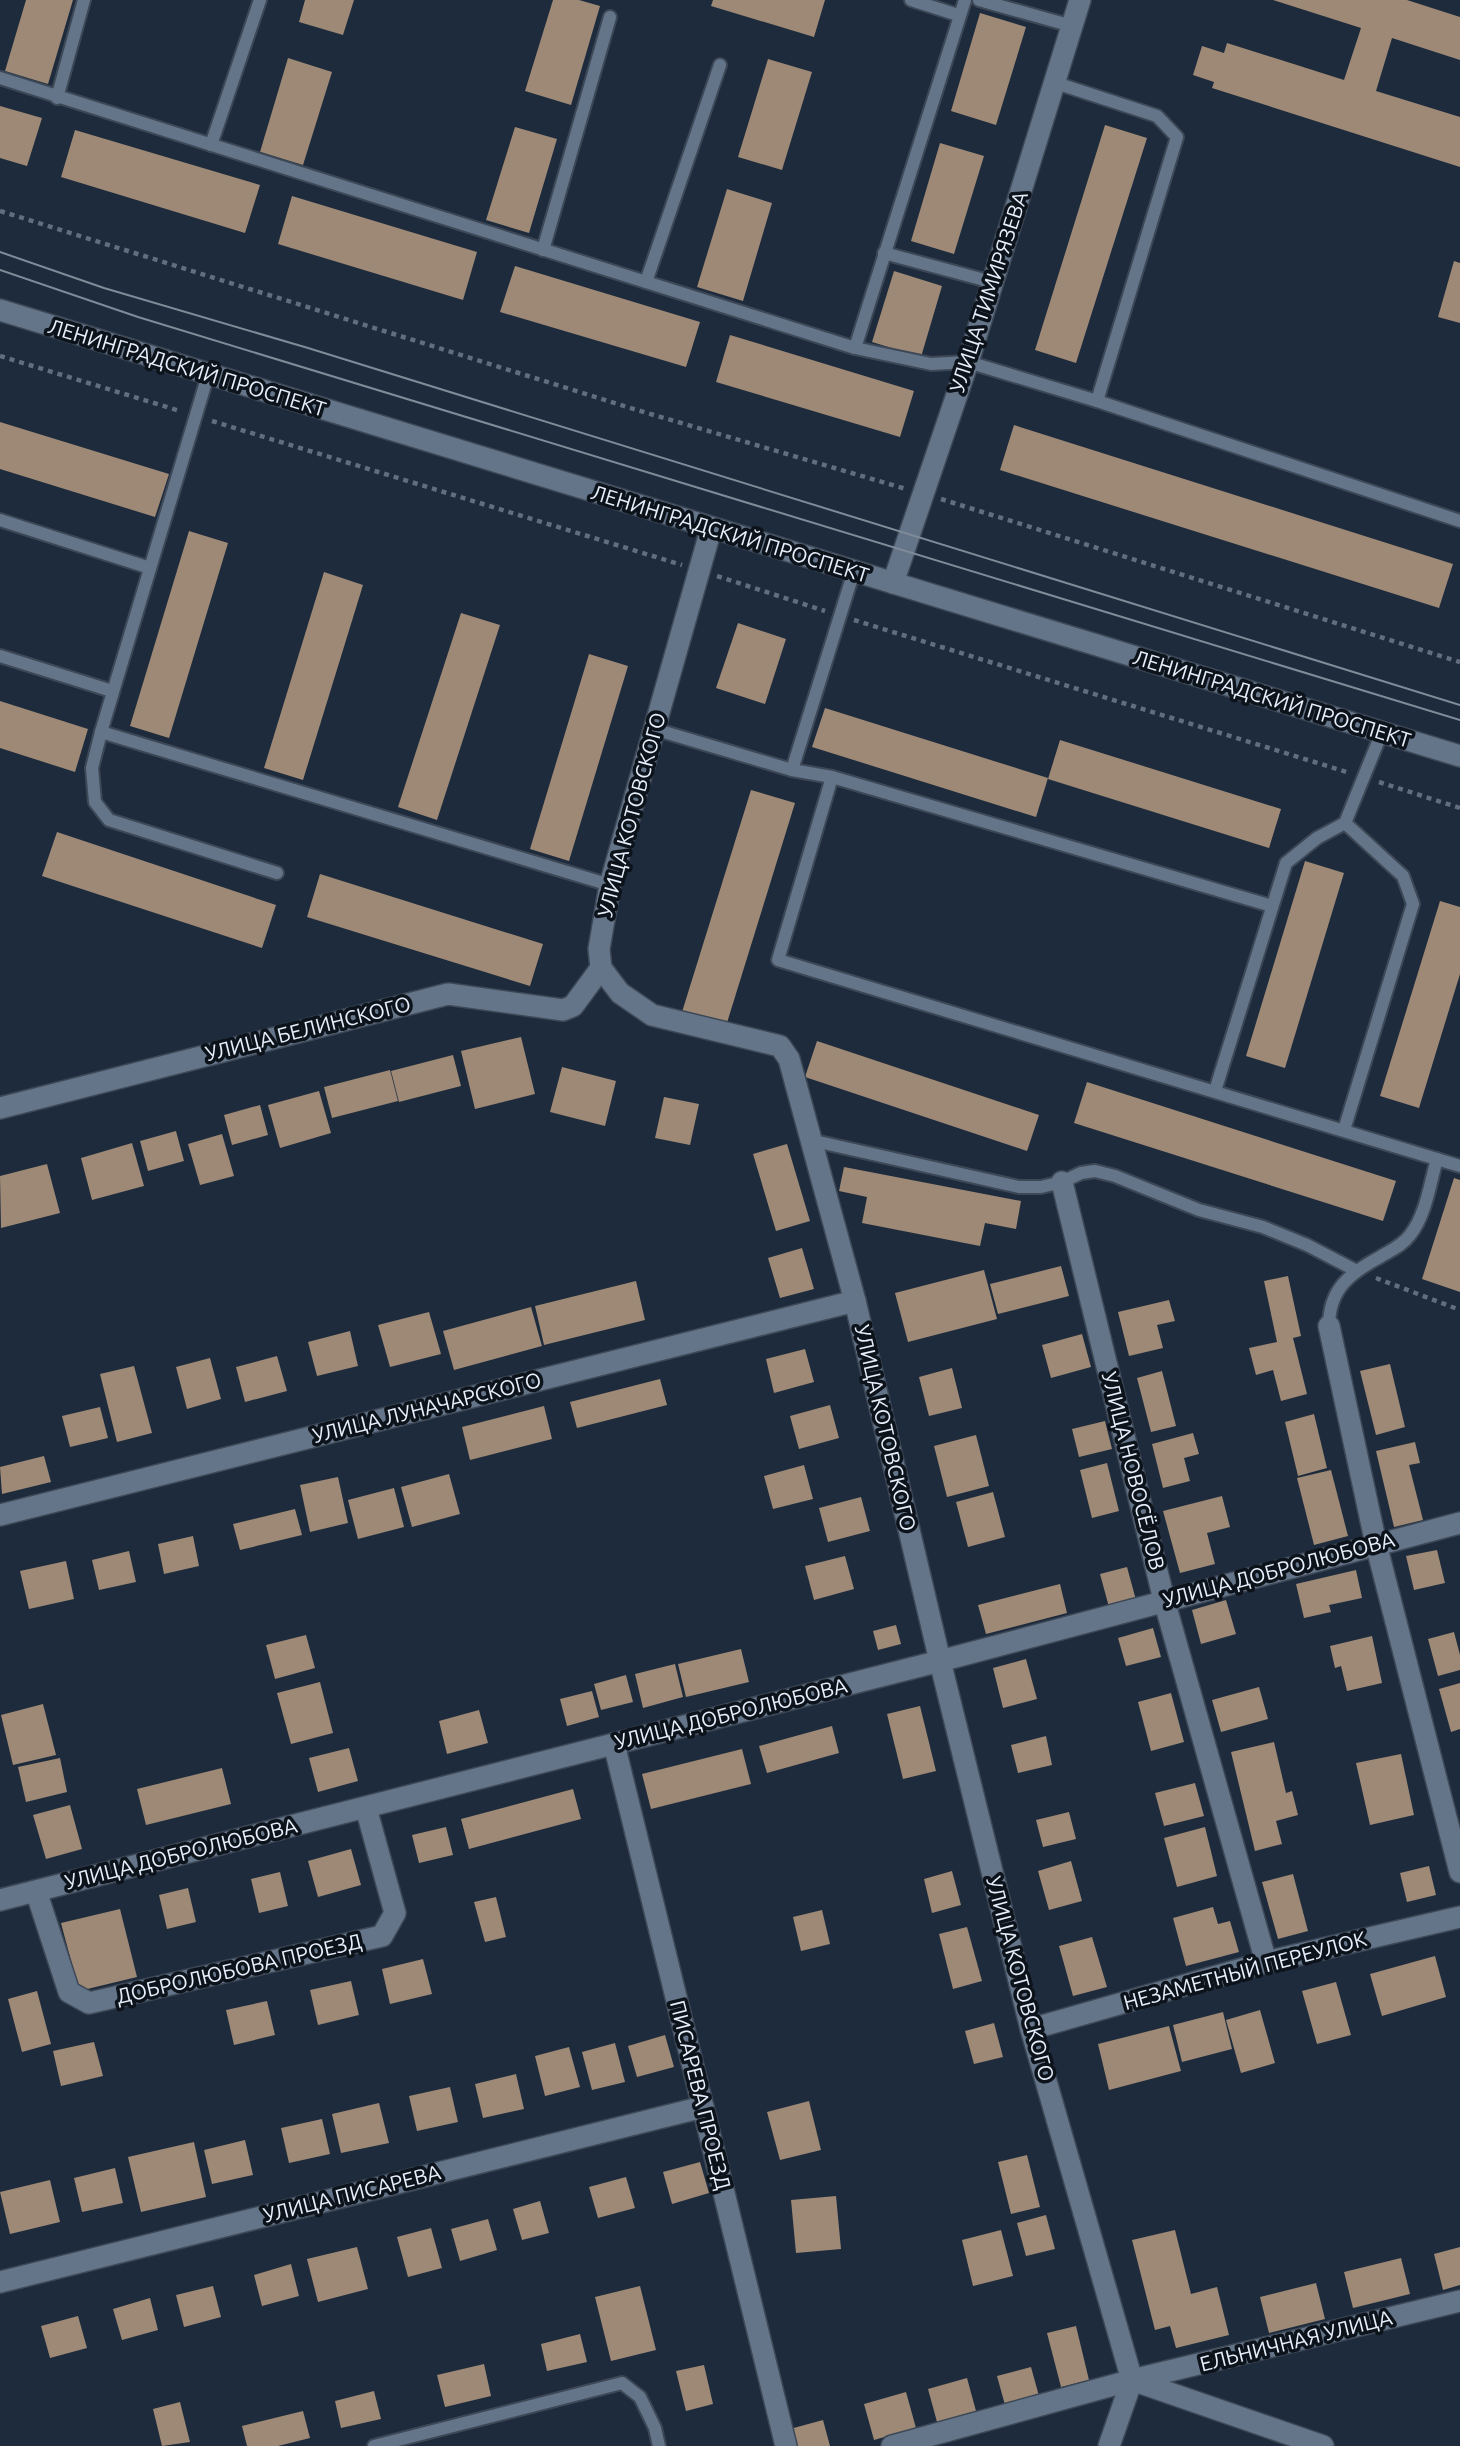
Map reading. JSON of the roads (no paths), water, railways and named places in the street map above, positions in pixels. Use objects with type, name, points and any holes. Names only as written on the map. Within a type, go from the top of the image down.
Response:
[{"type":"street","name":"УЛИЦА ТИМИРЯЗЕВА","points":[[893,583],[968,362],[1080,0]]},
{"type":"street","name":"ЛЕНИНГРАДСКИЙ ПРОСПЕКТ","points":[[0,310],[1460,755]]},
{"type":"street","name":"УЛИЦА КОТОВСКОГО","points":[[711,528],[610,885],[599,949],[601,968],[620,993],[652,1015],[780,1046],[789,1059],[855,1301],[1031,2029],[1132,2380]]},
{"type":"street","name":"УЛИЦА БЕЛИНСКОГО","points":[[0,1108],[448,994],[563,1010],[573,1006],[601,968]]},
{"type":"street","name":"УЛИЦА НОВОСЁЛОВ","points":[[1062,1182],[1164,1600],[1266,1962]]},
{"type":"street","name":"УЛИЦА ЛУНАЧАРСКОГО","points":[[0,1514],[855,1301]]},
{"type":"street","points":[[1329,1326],[1376,1544],[1460,1872]]},
{"type":"street","name":"УЛИЦА ДОБРОЛЮБОВА","points":[[0,1900],[940,1661],[1460,1523]]},
{"type":"street","name":"ПИСАРЕВА ПРОЕЗД","points":[[614,1744],[786,2446]]},
{"type":"street","name":"ДОБРОЛЮБОВА ПРОЕЗД","points":[[36,1891],[69,1992],[89,2003],[382,1936],[395,1913],[366,1808]]},
{"type":"street","name":"НЕЗАМЕТНЫЙ ПЕРЕУЛОК","points":[[1031,2029],[1266,1962],[1460,1917]]},
{"type":"street","name":"УЛИЦА ПИСАРЕВА","points":[[0,2282],[703,2107]]},
{"type":"street","name":"ЕЛЬНИЧНАЯ УЛИЦА","points":[[892,2446],[1132,2380],[1460,2301]]},
{"type":"street","points":[[1109,2446],[1132,2380],[1323,2446]]},
{"type":"lane","points":[[57,98],[84,0]]},
{"type":"lane","points":[[211,145],[260,0]]},
{"type":"lane","points":[[911,0],[958,15]]},
{"type":"lane","points":[[855,348],[958,15],[965,0]]},
{"type":"lane","points":[[979,0],[1072,26]]},
{"type":"lane","points":[[543,250],[610,17]]},
{"type":"lane","points":[[646,282],[720,65]]},
{"type":"lane","points":[[0,78],[855,348],[931,365],[968,362],[1097,401],[1460,521]]},
{"type":"lane","points":[[1056,83],[1157,116],[1177,138],[1097,401]]},
{"type":"lane","points":[[884,253],[992,282]]},
{"type":"lane","points":[[208,375],[101,732],[92,768],[95,802],[109,820],[277,873]]},
{"type":"lane","points":[[0,520],[150,568]]},
{"type":"lane","points":[[792,770],[854,571]]},
{"type":"lane","points":[[0,656],[113,691]]},
{"type":"lane","points":[[654,729],[792,770],[832,777],[1272,906]]},
{"type":"lane","points":[[101,732],[610,885]]},
{"type":"lane","points":[[1215,1091],[1286,863],[1317,838],[1345,823],[1382,732]]},
{"type":"lane","points":[[832,777],[778,960],[1460,1166]]},
{"type":"lane","points":[[1344,1130],[1412,904],[1403,876],[1345,823]]},
{"type":"lane","points":[[810,1140],[1019,1187],[1041,1187],[1095,1171],[1115,1176],[1199,1210],[1263,1227],[1307,1245],[1357,1271]]},
{"type":"lane","points":[[1329,1326],[1329,1312],[1338,1289],[1357,1271],[1401,1245],[1412,1234],[1422,1214],[1437,1159]]},
{"type":"lane","points":[[374,2446],[622,2383],[640,2397],[655,2428],[659,2446]]},
{"type":"tram line","points":[[0,252],[104,288],[308,348],[1460,705]]},
{"type":"tram line","points":[[0,270],[138,317],[1460,720]]}]
